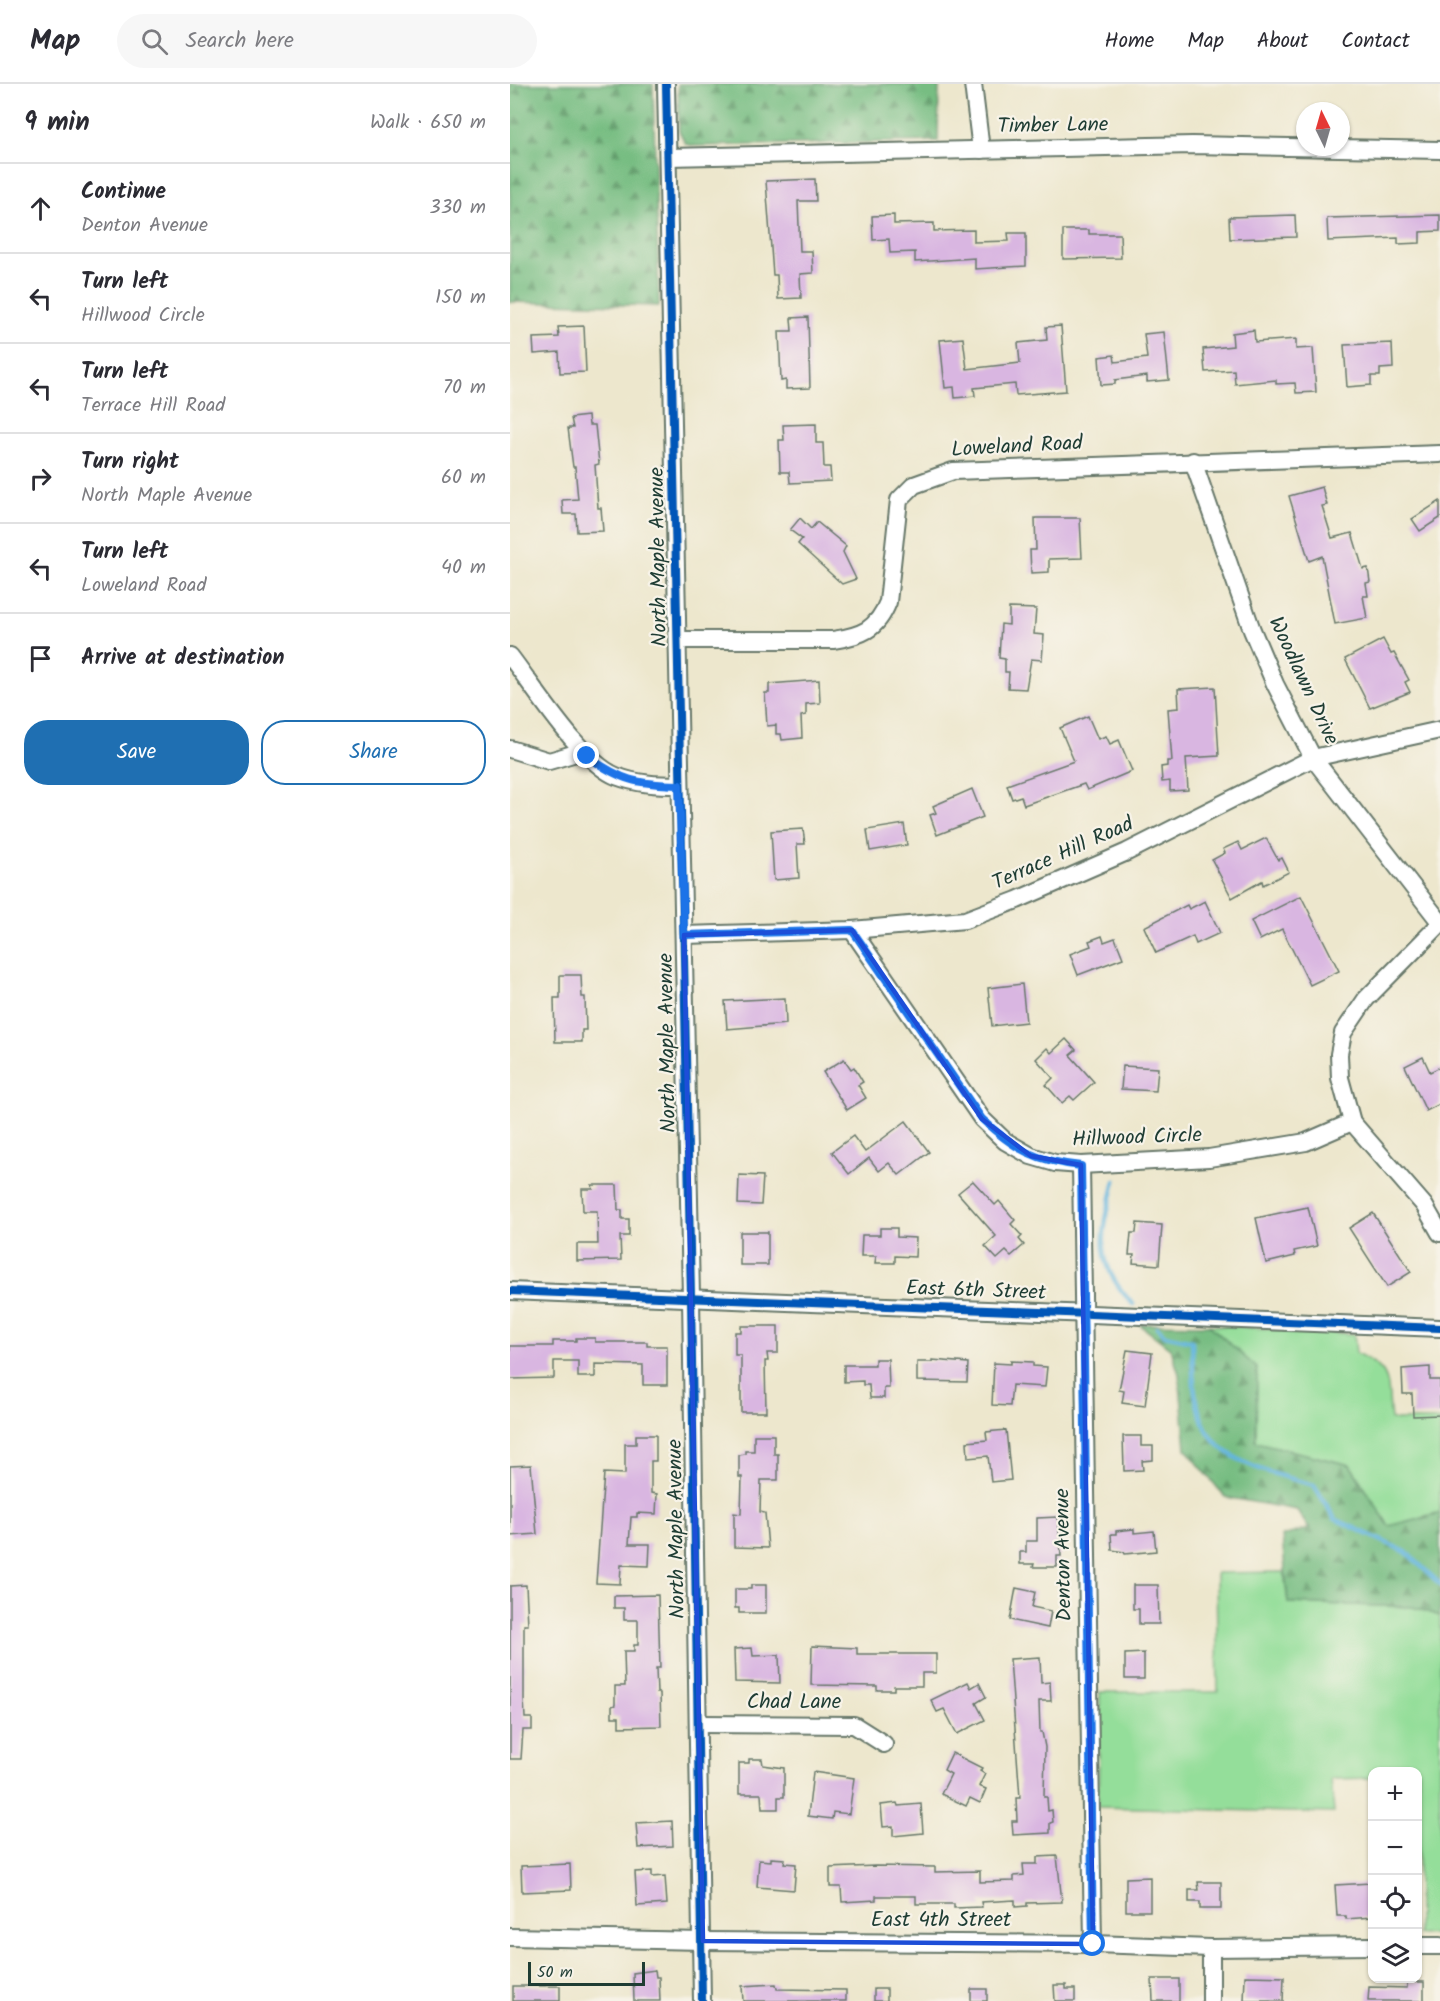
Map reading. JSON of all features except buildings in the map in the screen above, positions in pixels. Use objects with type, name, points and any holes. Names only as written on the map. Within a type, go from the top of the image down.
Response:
[{"type":"street","name":"North Maple Avenue","points":[[666,84],[691,1297],[703,1941],[702,2001]]},
{"type":"street","points":[[973,84],[981,150]]},
{"type":"street","name":"Timber Lane","points":[[668,157],[1192,145],[1440,150]]},
{"type":"street","name":"Loweland Road","points":[[678,640],[832,640],[855,637],[871,630],[882,618],[888,602],[899,500],[915,485],[952,471],[1440,454]]},
{"type":"street","name":"Woodlawn Drive","points":[[1193,461],[1213,523],[1270,673],[1313,758],[1440,923]]},
{"type":"street","points":[[510,656],[583,751],[614,775],[644,784],[679,785]]},
{"type":"street","name":"Terrace Hill Road","points":[[684,935],[852,930],[964,920],[1017,900],[1127,852],[1313,758],[1440,730]]},
{"type":"street","points":[[510,749],[549,761],[583,751]]},
{"type":"street","points":[[1440,923],[1366,999],[1343,1034],[1339,1054],[1340,1078],[1352,1122],[1424,1205],[1440,1233]]},
{"type":"street","name":"Hillwood Circle","points":[[852,930],[982,1119],[1005,1141],[1031,1156],[1055,1163],[1081,1166],[1209,1158],[1306,1142],[1352,1122]]},
{"type":"street","name":"Denton Avenue","points":[[1081,1166],[1093,1944]]},
{"type":"street","name":"East 6th Street","points":[[510,1291],[1440,1328]]},
{"type":"street","name":"Chad Lane","points":[[699,1724],[854,1725],[884,1744]]},
{"type":"street","name":"East 4th Street","points":[[510,1937],[1093,1944],[1211,1948],[1368,1946]]},
{"type":"street","points":[[1422,1946],[1440,1946]]},
{"type":"street","points":[[1211,1948],[1211,2001]]},
{"type":"highlighted area","points":[[852,930],[982,1119],[1031,1156],[1081,1165],[1093,1944],[703,1941],[684,935]]},
{"type":"green space","points":[[510,84],[653,84],[659,306],[510,302]]},
{"type":"green space","points":[[678,84],[939,84],[938,141],[694,146],[686,144],[679,131]]},
{"type":"green space","points":[[1139,1324],[1209,1325],[1257,1368],[1256,1442],[1350,1465],[1389,1526],[1440,1513],[1440,1616],[1413,1607],[1288,1603],[1282,1536],[1309,1529],[1297,1510],[1225,1497],[1186,1449],[1179,1374],[1171,1349]]},
{"type":"green space","points":[[1209,1325],[1354,1334],[1356,1353],[1383,1372],[1388,1386],[1391,1420],[1440,1420],[1440,1512],[1389,1526],[1350,1465],[1256,1442],[1257,1368]]},
{"type":"green space","points":[[1284,1572],[1288,1603],[1413,1607],[1440,1616],[1440,1934],[1422,1935],[1422,1767],[1368,1767],[1368,1778],[1331,1779],[1334,1813],[1098,1807],[1100,1692],[1218,1692],[1216,1573]]},
{"type":"waterway","points":[[1115,1181],[1104,1232],[1106,1260],[1120,1289],[1133,1304]]},
{"type":"waterway","points":[[1157,1327],[1165,1335],[1192,1341],[1194,1386],[1201,1418],[1215,1441],[1226,1451],[1254,1467],[1314,1485],[1335,1519],[1406,1552],[1440,1584]]},
{"type":"cycle path","points":[[666,84],[691,1297],[702,2001]]},
{"type":"cycle path","points":[[510,1291],[1440,1328]]},
{"type":"route","points":[[587,756],[614,775],[644,784],[679,785],[684,935],[852,930],[982,1119],[1005,1141],[1031,1156],[1055,1163],[1081,1166],[1093,1944]]}]
